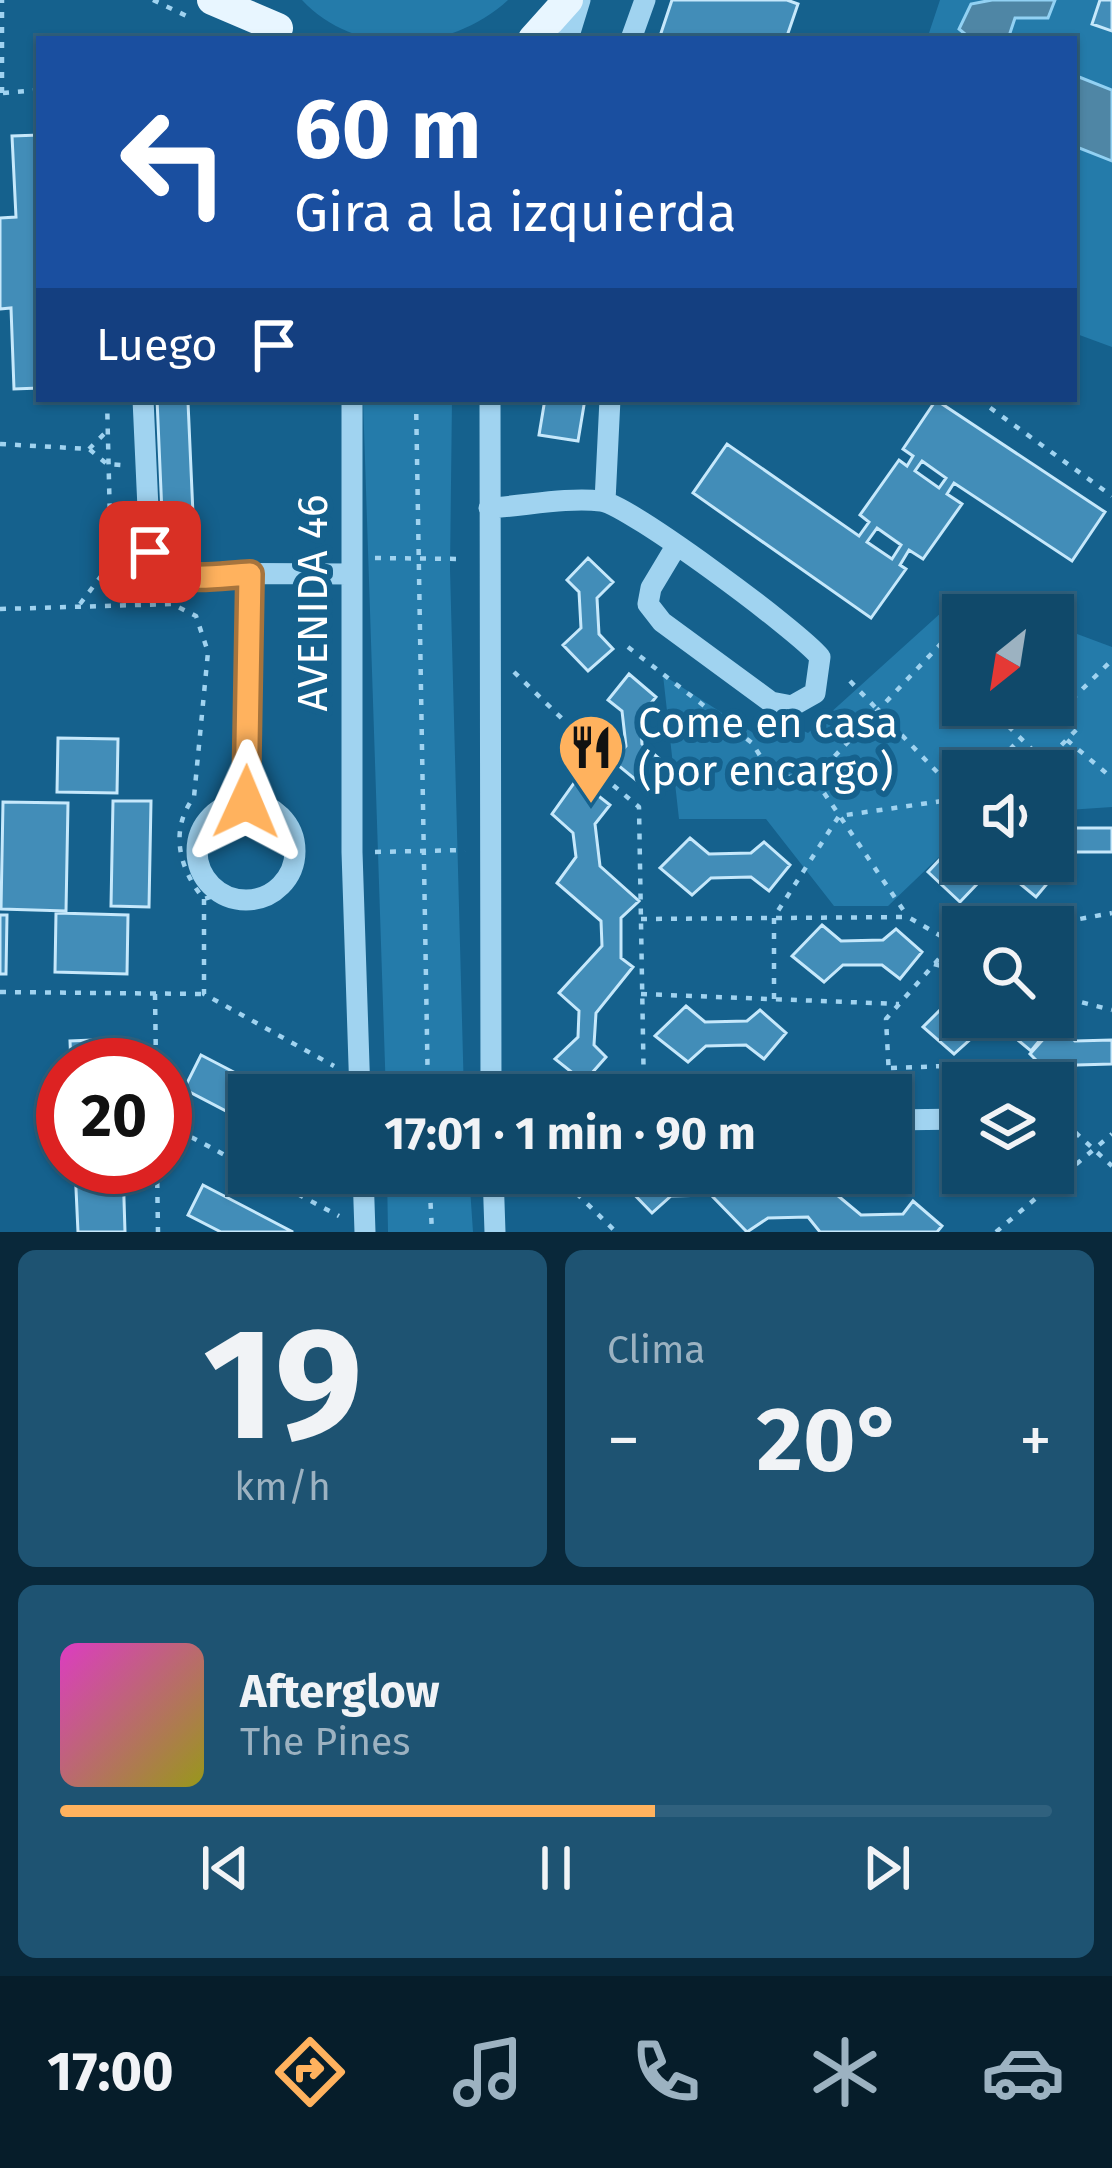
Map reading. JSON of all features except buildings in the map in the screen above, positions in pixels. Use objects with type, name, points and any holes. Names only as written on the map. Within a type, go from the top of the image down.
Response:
[{"type":"main road","points":[[212,0],[285,34]]},
{"type":"main road","points":[[255,0],[285,34]]},
{"type":"main road","points":[[536,36],[568,0]]},
{"type":"street","points":[[569,36],[580,0]]},
{"type":"street","points":[[632,36],[646,0]]},
{"type":"street","points":[[143,402],[150,552],[162,573],[250,574],[351,566]]},
{"type":"street","name":"AVENIDA 46","points":[[352,402],[352,852],[360,1074]]},
{"type":"street","points":[[490,402],[491,1074]]},
{"type":"street","points":[[605,501],[610,402]]},
{"type":"street","points":[[489,508],[605,501],[675,548],[803,637],[820,657],[815,693],[792,706],[771,703],[662,622],[648,604],[651,588],[675,548]]},
{"type":"street","points":[[246,802],[250,574]]},
{"type":"street","points":[[246,802],[277,812],[288,824],[296,856],[282,886],[269,896],[213,897],[200,870],[198,838],[216,812],[246,802]]},
{"type":"street","points":[[912,1120],[942,1119]]},
{"type":"street","points":[[364,1194],[365,1231]]},
{"type":"street","points":[[494,1194],[495,1232]]},
{"type":"path","points":[[2,0],[1,94],[36,89]]},
{"type":"path","points":[[107,402],[111,563],[140,605]]},
{"type":"path","points":[[416,402],[427,1074]]},
{"type":"path","points":[[981,402],[1112,496]]},
{"type":"path","points":[[89,449],[107,432]]},
{"type":"path","points":[[0,444],[89,449],[107,464],[143,466]]},
{"type":"path","points":[[351,566],[416,558],[488,559]]},
{"type":"path","points":[[76,607],[94,591],[111,563]]},
{"type":"path","points":[[0,609],[172,604],[204,628],[208,652],[194,797],[180,816],[182,873],[213,897],[204,994]]},
{"type":"path","points":[[628,647],[752,743],[773,776],[814,778],[942,643]]},
{"type":"path","points":[[488,647],[580,736],[570,749],[639,807],[643,1074]]},
{"type":"path","points":[[1074,697],[1112,660]]},
{"type":"path","points":[[850,681],[942,776]]},
{"type":"path","points":[[1008,726],[1045,762],[1079,728],[1074,723]]},
{"type":"path","points":[[1009,750],[1021,738]]},
{"type":"path","points":[[1067,740],[1112,778]]},
{"type":"path","points":[[814,778],[908,917],[942,937]]},
{"type":"path","points":[[774,999],[774,917],[839,816],[942,801]]},
{"type":"path","points":[[352,852],[489,850]]},
{"type":"path","points":[[1074,920],[1112,913]]},
{"type":"path","points":[[641,919],[908,917]]},
{"type":"path","points":[[889,1074],[886,1018],[942,955]]},
{"type":"path","points":[[934,964],[942,966]]},
{"type":"path","points":[[0,992],[204,994],[337,1074]]},
{"type":"path","points":[[155,994],[156,1038]]},
{"type":"path","points":[[641,994],[899,1004]]},
{"type":"path","points":[[1074,1000],[1112,1010]]},
{"type":"path","points":[[889,1068],[942,1066]]},
{"type":"path","points":[[1074,1131],[1112,1166]]},
{"type":"path","points":[[996,1232],[1112,1134]]},
{"type":"path","points":[[192,1137],[228,1157]]},
{"type":"path","points":[[157,1194],[158,1232]]},
{"type":"path","points":[[297,1194],[365,1231]]},
{"type":"path","points":[[430,1194],[432,1232]]},
{"type":"shaded area","points":[[302,0],[508,0],[485,17],[440,36],[364,36],[324,19]]},
{"type":"shaded area","points":[[940,0],[1112,0],[1112,347],[1077,334],[1077,36],[928,36]]},
{"type":"shaded area","points":[[1055,0],[1048,18],[1015,18],[1009,36],[967,36],[959,29],[971,4]]},
{"type":"shaded area","points":[[1077,76],[1112,90],[1112,161],[1077,147]]},
{"type":"shaded area","points":[[363,402],[452,402],[450,569],[463,1074],[385,1074]]},
{"type":"shaded area","points":[[942,612],[942,726],[1074,726],[1074,633],[1112,647],[1112,807],[1074,810],[1074,750],[942,750],[942,854],[888,906],[834,906],[766,819],[679,819],[663,675],[758,736],[772,716],[808,733]]},
{"type":"shaded area","points":[[387,1194],[470,1194],[473,1232],[388,1232]]},
{"type":"place","name":"Come en casa (por encargo)","points":[[591,806]]},
{"type":"route","points":[[150,552],[162,573],[170,575],[250,574],[246,802]]}]
